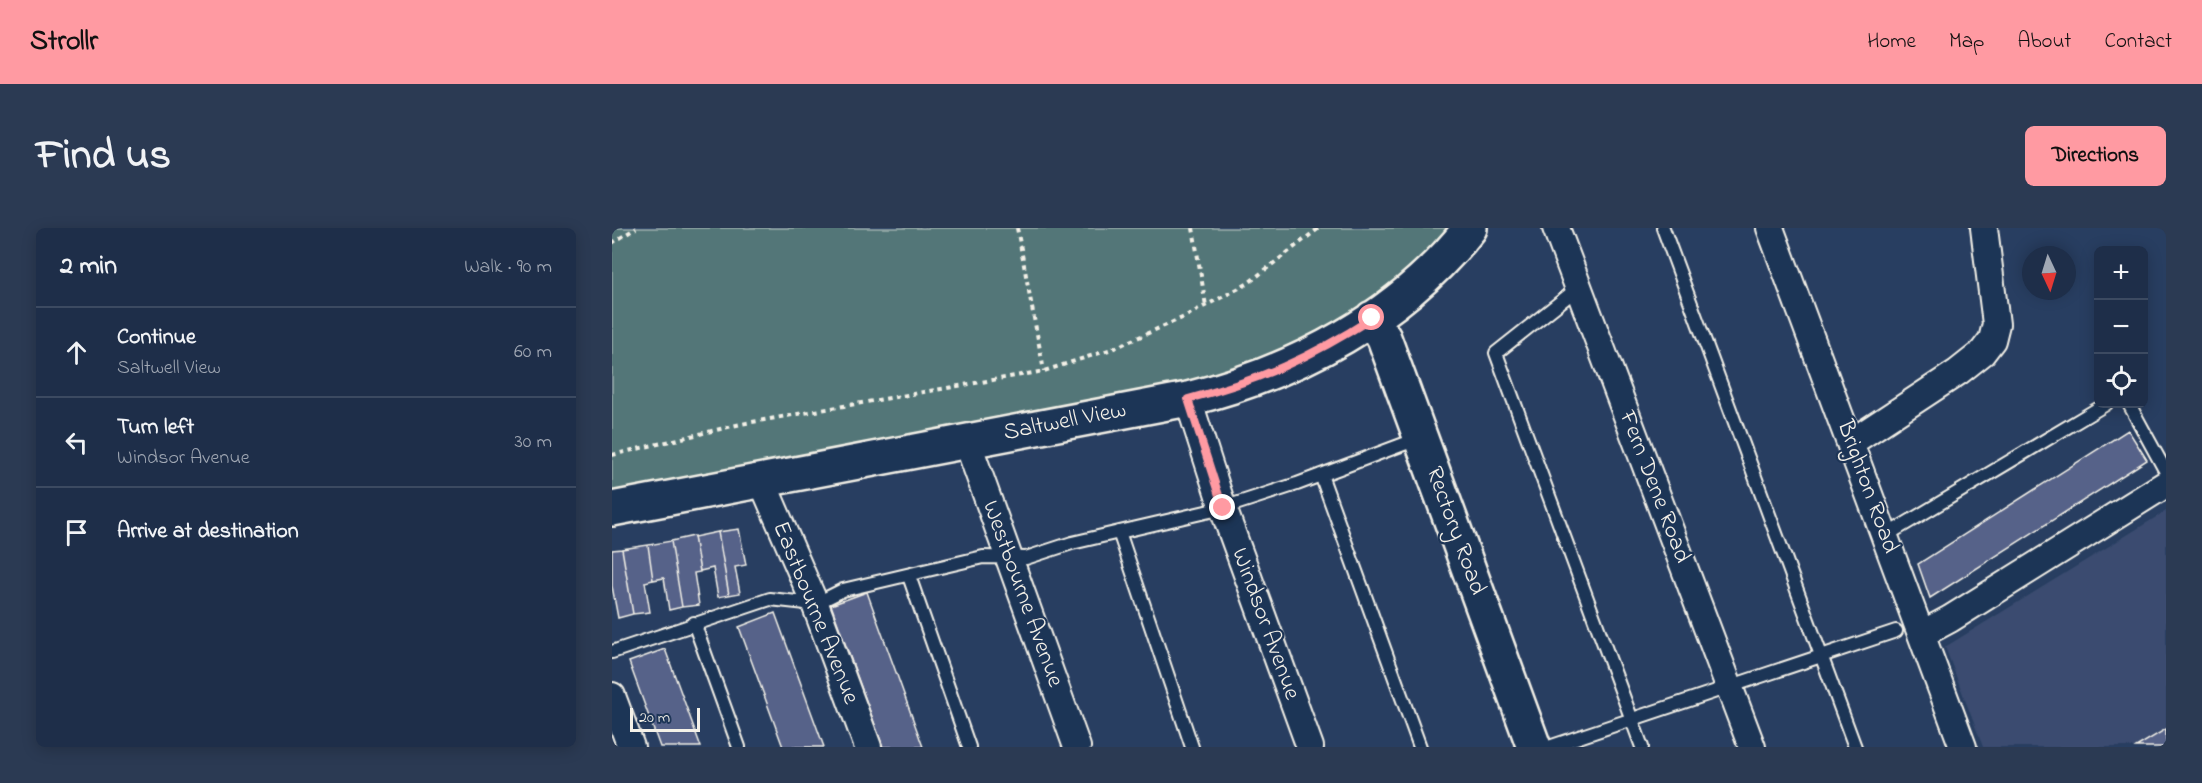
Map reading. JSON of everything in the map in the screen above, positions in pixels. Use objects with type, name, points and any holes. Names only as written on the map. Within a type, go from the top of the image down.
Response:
[{"type":"street","name":"Saltwell View","points":[[612,509],[1188,399],[1267,375],[1305,359],[1372,318],[1420,281],[1470,228]]},
{"type":"street","name":"Fern Dene Road","points":[[1556,228],[1752,747]]},
{"type":"street","name":"Brighton Road","points":[[1770,228],[1963,747]]},
{"type":"street","points":[[1850,443],[1958,372],[1982,353],[1992,340],[1996,324],[1984,228]]},
{"type":"street","name":"Rectory Road","points":[[1372,318],[1384,338],[1534,747]]},
{"type":"street","name":"Windsor Avenue","points":[[1188,399],[1223,508],[1310,747]]},
{"type":"street","name":"Westbourne Avenue","points":[[967,441],[1077,747]]},
{"type":"street","name":"Eastbourne Avenue","points":[[761,479],[815,604],[868,747]]},
{"type":"street","points":[[1922,634],[1950,619],[2166,484]]},
{"type":"street","points":[[612,696],[631,747]]},
{"type":"lane","points":[[1663,228],[1855,747]]},
{"type":"lane","points":[[1578,288],[1496,353],[1642,747]]},
{"type":"lane","points":[[1885,536],[2099,408]]},
{"type":"lane","points":[[2131,408],[2166,472]]},
{"type":"lane","points":[[612,652],[770,599],[815,604],[843,590],[983,557],[1026,558],[1119,532],[1223,508],[1321,475],[1421,437]]},
{"type":"lane","points":[[1321,475],[1420,747]]},
{"type":"lane","points":[[1119,532],[1192,747]]},
{"type":"lane","points":[[909,576],[969,747]]},
{"type":"lane","points":[[694,623],[740,747]]},
{"type":"lane","points":[[1549,747],[1896,631]]},
{"type":"path","points":[[612,243],[636,228]]},
{"type":"path","points":[[1017,228],[1044,371]]},
{"type":"path","points":[[1193,228],[1206,306]]},
{"type":"path","points":[[612,454],[741,424],[1044,371],[1112,349],[1206,306],[1247,284],[1318,228]]},
{"type":"shaded area","points":[[2166,511],[2166,747],[1983,747],[1945,647]]},
{"type":"green space","points":[[612,228],[1452,228],[1440,245],[1374,299],[1292,348],[1206,378],[612,493]]},
{"type":"building","points":[[2128,430],[2147,460],[1930,598],[1918,564]]},
{"type":"building","points":[[739,529],[746,565],[735,567],[740,593],[729,595],[718,532]]},
{"type":"building","points":[[718,532],[729,595],[718,597],[713,568],[700,571],[694,537]]},
{"type":"building","points":[[694,536],[700,572],[694,573],[699,605],[682,607],[671,541]]},
{"type":"building","points":[[671,541],[682,607],[669,610],[664,578],[653,580],[648,545]]},
{"type":"building","points":[[648,545],[653,580],[645,582],[650,612],[633,614],[622,549]]},
{"type":"building","points":[[622,549],[633,614],[618,618],[612,586],[612,550]]},
{"type":"building","points":[[867,592],[923,747],[883,747],[831,605]]},
{"type":"building","points":[[775,613],[824,747],[783,747],[739,627]]},
{"type":"building","points":[[665,649],[701,747],[660,747],[629,662]]},
{"type":"building","points":[[2166,729],[2166,747],[2136,747]]},
{"type":"route","points":[[1223,508],[1188,399],[1267,375],[1305,359],[1372,318]]}]
